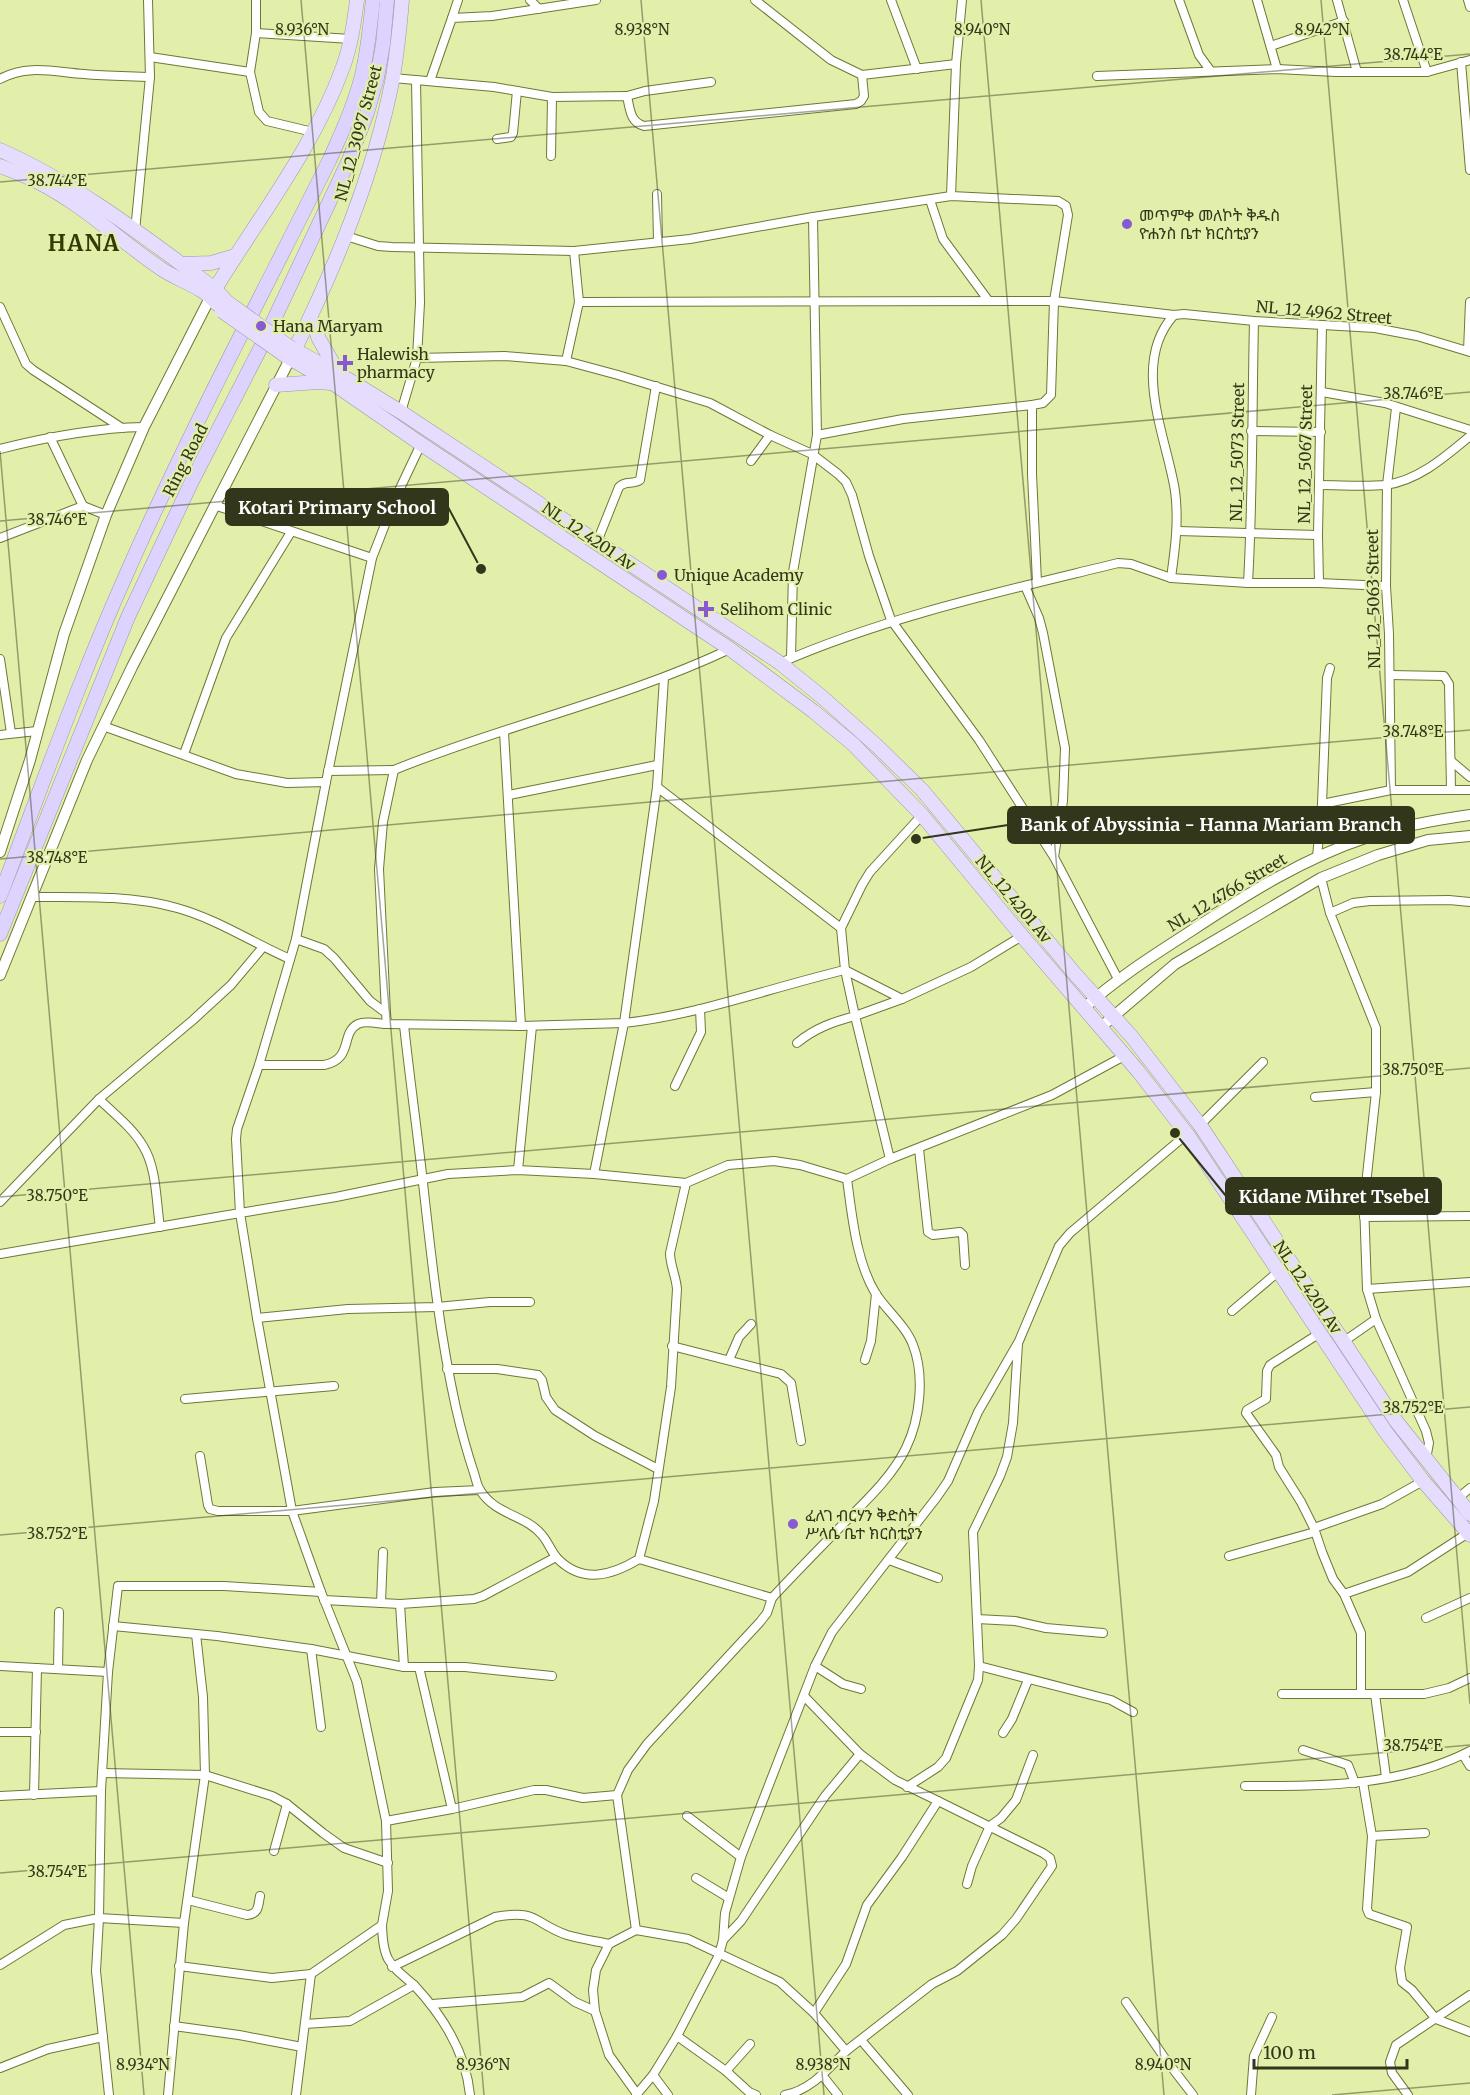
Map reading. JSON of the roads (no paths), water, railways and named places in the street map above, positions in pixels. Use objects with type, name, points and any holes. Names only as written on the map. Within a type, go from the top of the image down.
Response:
[{"type":"highway","name":"Ring Road","points":[[0,896],[88,666],[126,575],[184,450],[330,159],[348,117],[362,77],[373,0]]},
{"type":"highway","name":"Ring Road","points":[[0,934],[128,617],[192,480],[268,332],[349,160],[367,113],[377,78],[387,0]]},
{"type":"main road","points":[[212,292],[289,174],[326,108],[351,39],[357,0]]},
{"type":"main road","name":"NL_12_3097 Street","points":[[290,353],[311,318],[345,237],[368,170],[393,78],[402,0]]},
{"type":"main road","points":[[0,150],[84,194],[182,264],[212,292],[224,307],[290,353],[337,379]]},
{"type":"main road","points":[[0,166],[39,183],[78,207],[177,279],[212,292]]},
{"type":"main road","points":[[182,264],[211,263],[235,256]]},
{"type":"main road","points":[[311,318],[337,379]]},
{"type":"main road","points":[[276,385],[337,379]]},
{"type":"main road","name":"NL_12_4201 Av","points":[[337,379],[401,412],[475,463],[785,661],[922,790],[1112,1016],[1140,1046],[1200,1125],[1396,1420],[1470,1514]]},
{"type":"main road","name":"NL_12_4201 Av","points":[[337,379],[421,444],[730,649],[853,744],[922,815],[1125,1055],[1187,1134],[1385,1431],[1423,1481],[1469,1534]]},
{"type":"street","points":[[135,231],[150,77],[148,0]]},
{"type":"street","points":[[256,0],[256,33],[250,72],[262,118],[267,122],[313,132]]},
{"type":"street","points":[[430,81],[458,0]]},
{"type":"street","points":[[530,0],[539,9]]},
{"type":"street","points":[[452,18],[492,16],[596,0]]},
{"type":"street","points":[[755,0],[831,60],[862,75],[956,64]]},
{"type":"street","points":[[891,0],[917,69]]},
{"type":"street","points":[[951,196],[956,64],[962,0]]},
{"type":"street","points":[[1179,0],[1199,55],[1210,70]]},
{"type":"street","points":[[1257,0],[1277,69]]},
{"type":"street","points":[[1337,0],[1357,72]]},
{"type":"street","points":[[1403,0],[1427,72]]},
{"type":"street","points":[[1468,0],[1470,7]]},
{"type":"street","points":[[1271,46],[1344,21]]},
{"type":"street","points":[[256,33],[351,39]]},
{"type":"street","points":[[150,57],[250,72]]},
{"type":"street","points":[[1097,76],[1277,69],[1427,72],[1466,61],[1470,170]]},
{"type":"street","points":[[0,79],[34,69],[150,77]]},
{"type":"street","points":[[627,96],[632,119],[644,126],[856,104],[864,96],[862,75]]},
{"type":"street","points":[[393,78],[517,91],[552,97],[627,96],[645,91],[711,82]]},
{"type":"street","points":[[401,412],[417,358],[420,303],[416,80]]},
{"type":"street","points":[[497,139],[511,137],[513,133],[517,91]]},
{"type":"street","points":[[551,156],[552,97]]},
{"type":"street","points":[[657,194],[658,242]]},
{"type":"street","points":[[345,237],[378,246],[574,251],[690,239],[951,196],[1058,201],[1065,206],[1068,215],[1054,301],[1051,395],[1043,403],[903,419],[817,435]]},
{"type":"street","points":[[930,200],[943,239],[988,300]]},
{"type":"street","points":[[813,217],[817,435],[793,572],[785,661],[833,640],[891,620],[1118,563],[1131,564],[1171,578],[1248,583],[1319,582],[1386,586]]},
{"type":"street","points":[[566,361],[579,302],[574,251]]},
{"type":"street","points":[[0,852],[64,634],[106,515],[144,428],[212,292]]},
{"type":"street","name":"NL_12_4962 Street","points":[[579,302],[1054,301],[1174,315],[1386,330],[1417,336],[1469,352]]},
{"type":"street","points":[[1469,352],[1470,302]]},
{"type":"street","points":[[0,307],[26,364],[122,428]]},
{"type":"street","points":[[1171,578],[1178,531],[1175,492],[1160,431],[1153,389],[1158,343],[1166,323],[1174,315]]},
{"type":"street","name":"NL_12_5073 Street","points":[[1248,583],[1251,533],[1254,321]]},
{"type":"street","name":"NL_12_5067 Street","points":[[1319,582],[1322,325]]},
{"type":"street","points":[[0,975],[87,760],[290,353]]},
{"type":"street","points":[[417,358],[505,356],[566,361],[710,403],[812,454],[838,474],[846,482],[891,620],[979,740],[1054,857],[1118,979]]},
{"type":"street","points":[[597,542],[619,487],[624,483],[634,483],[640,480],[656,386]]},
{"type":"street","points":[[1322,392],[1384,403],[1470,430]]},
{"type":"street","points":[[1032,405],[1032,474],[1037,582]]},
{"type":"street","name":"NL_12_5063 Street","points":[[1391,790],[1390,675],[1386,586],[1387,485],[1396,408]]},
{"type":"street","points":[[0,449],[50,437],[122,428],[144,428]]},
{"type":"street","points":[[1251,431],[1321,432]]},
{"type":"street","points":[[751,461],[770,435]]},
{"type":"street","points":[[1320,485],[1387,485],[1408,478],[1436,464],[1470,436]]},
{"type":"street","points":[[50,437],[83,506]]},
{"type":"street","points":[[421,444],[395,499],[372,558],[296,939],[259,1065],[237,1129],[236,1139],[240,1213],[256,1318],[292,1511],[322,1596],[357,1682],[386,1821],[388,1863],[387,1905],[382,1925],[383,1947],[392,1967],[432,2004],[451,2034],[461,2059],[470,2095]]},
{"type":"street","points":[[214,505],[372,558]]},
{"type":"street","points":[[0,538],[83,506],[106,515]]},
{"type":"street","points":[[1178,531],[1318,535]]},
{"type":"street","points":[[184,754],[226,638],[291,532]]},
{"type":"street","points":[[1024,586],[1039,618],[1064,735],[1065,774],[1054,857]]},
{"type":"street","points":[[328,771],[394,770],[440,751],[664,678],[730,649]]},
{"type":"street","points":[[0,659],[11,733]]},
{"type":"street","points":[[1317,857],[1330,668]]},
{"type":"street","points":[[1390,675],[1444,676],[1449,684],[1451,790]]},
{"type":"street","points":[[594,1174],[624,1023],[657,787],[664,678]]},
{"type":"street","points":[[103,726],[236,774],[287,783],[326,782]]},
{"type":"street","points":[[0,735],[37,731]]},
{"type":"street","points":[[504,732],[521,1026]]},
{"type":"street","points":[[1451,761],[1470,777]]},
{"type":"street","points":[[509,795],[657,765]]},
{"type":"street","points":[[387,1024],[379,869],[383,822],[394,770]]},
{"type":"street","points":[[657,787],[841,928]]},
{"type":"street","points":[[1322,804],[1391,790],[1470,790]]},
{"type":"street","points":[[890,1159],[845,970],[841,928],[870,872],[922,815]]},
{"type":"street","name":"NL_12_4766 Street","points":[[1084,1008],[1118,979],[1274,879],[1317,857],[1368,837],[1426,821],[1470,815]]},
{"type":"street","name":"NL_12_4766 Street","points":[[1101,1027],[1175,964],[1320,878],[1378,855],[1428,840],[1470,836]]},
{"type":"street","points":[[1320,878],[1330,913],[1376,1028],[1376,1092],[1364,1203],[1367,1289],[1376,1319],[1426,1431],[1430,1443],[1426,1459]]},
{"type":"street","points":[[32,897],[113,897],[177,908],[290,959]]},
{"type":"street","points":[[1330,913],[1353,903],[1370,901],[1470,902]]},
{"type":"street","points":[[797,1043],[823,1025],[902,999],[971,967],[1022,936]]},
{"type":"street","points":[[296,939],[324,949],[370,1001],[386,1013]]},
{"type":"street","points":[[0,1202],[99,1099],[224,992],[263,947]]},
{"type":"street","points":[[259,1065],[333,1064],[345,1052],[353,1028],[364,1022],[404,1025],[532,1026],[652,1020],[845,970],[902,999]]},
{"type":"street","points":[[675,1086],[701,1032],[700,1009]]},
{"type":"street","points":[[404,1025],[437,1307],[447,1369],[469,1458],[480,1490],[499,1510],[535,1528],[556,1557],[570,1570],[582,1574],[606,1574],[622,1569],[639,1559],[654,1501],[671,1387],[677,1289],[670,1253],[686,1182]]},
{"type":"street","points":[[518,1170],[532,1026]]},
{"type":"street","points":[[0,1254],[240,1213],[448,1174],[518,1170],[686,1182],[728,1165],[765,1161],[800,1166],[847,1179],[890,1159],[1052,1095],[1125,1055]]},
{"type":"street","points":[[1200,1125],[1263,1062]]},
{"type":"street","points":[[1315,1097],[1376,1092]]},
{"type":"street","points":[[99,1099],[145,1148],[152,1168],[160,1227]]},
{"type":"street","points":[[846,2051],[814,2013],[780,1982],[719,1955],[706,1946],[688,1940],[636,1929],[609,1944],[596,1970],[593,1980],[595,2011],[609,2055],[637,2094],[653,2075],[719,1955],[723,1940],[725,1913],[741,1857],[815,1666],[832,1632],[948,1481],[978,1412],[1018,1341],[1059,1246],[1070,1233],[1187,1134]]},
{"type":"street","points":[[919,1149],[928,1232],[933,1235],[960,1232],[963,1235],[965,1265]]},
{"type":"street","points":[[636,1929],[617,1795],[628,1770],[646,1744],[760,1622],[767,1613],[772,1598],[866,1502],[907,1447],[919,1395],[920,1383],[916,1358],[908,1334],[876,1294],[861,1257],[847,1179]]},
{"type":"street","points":[[1251,1201],[1364,1203]]},
{"type":"street","points":[[1364,1217],[1470,1216]]},
{"type":"street","points":[[1232,1311],[1278,1272]]},
{"type":"street","points":[[1367,1289],[1470,1282]]},
{"type":"street","points":[[865,1360],[871,1341],[876,1294]]},
{"type":"street","points":[[256,1318],[348,1310],[530,1302]]},
{"type":"street","points":[[1343,1342],[1376,1319]]},
{"type":"street","points":[[729,1360],[739,1337],[751,1324]]},
{"type":"street","points":[[1320,1333],[1270,1365],[1267,1371],[1266,1399],[1247,1410],[1246,1413],[1276,1455],[1279,1467],[1301,1502],[1315,1530],[1328,1566],[1344,1594],[1361,1633],[1361,1694]]},
{"type":"street","points":[[907,1786],[938,1767],[946,1758],[978,1680],[980,1666],[973,1532],[1007,1457],[1013,1423],[1018,1341]]},
{"type":"street","points":[[672,1346],[787,1377],[791,1383],[801,1441]]},
{"type":"street","points":[[447,1369],[497,1369],[538,1375],[542,1380],[546,1397],[555,1410],[595,1437],[658,1469]]},
{"type":"street","points":[[185,1399],[334,1386]]},
{"type":"street","points":[[200,1456],[210,1509],[218,1511],[292,1511],[435,1492],[480,1490]]},
{"type":"street","points":[[1229,1556],[1315,1530],[1382,1504],[1423,1481]]},
{"type":"street","points":[[1457,1499],[1470,1488]]},
{"type":"street","points":[[1344,1594],[1408,1572],[1469,1534]]},
{"type":"street","points":[[381,1603],[383,1552]]},
{"type":"street","points":[[109,2095],[96,1971],[99,1918],[100,1791],[108,1672],[116,1593],[120,1586],[224,1586],[400,1604],[474,1599],[556,1557]]},
{"type":"street","points":[[639,1559],[772,1598]]},
{"type":"street","points":[[889,1560],[938,1578]]},
{"type":"street","points":[[1426,1618],[1470,1598]]},
{"type":"street","points":[[400,1604],[404,1667]]},
{"type":"street","points":[[58,1669],[59,1612]]},
{"type":"street","points":[[977,1619],[1015,1621],[1046,1628],[1103,1633]]},
{"type":"street","points":[[113,1626],[311,1649],[347,1658],[404,1667],[465,1667],[552,1676]]},
{"type":"street","points":[[168,2095],[179,1966],[205,1775],[203,1697],[196,1634]]},
{"type":"street","points":[[311,1649],[321,1727]]},
{"type":"street","points":[[0,1666],[108,1672]]},
{"type":"street","points":[[815,1666],[843,1684],[861,1689]]},
{"type":"street","points":[[980,1666],[1111,1700],[1133,1712]]},
{"type":"street","points":[[419,1667],[452,1809]]},
{"type":"street","points":[[34,1795],[37,1668]]},
{"type":"street","points":[[1282,1694],[1436,1692],[1470,1678]]},
{"type":"street","points":[[1003,1733],[1012,1719],[1028,1680]]},
{"type":"street","points":[[1375,1694],[1386,1777]]},
{"type":"street","points":[[785,2095],[796,2093],[822,2075],[846,2051],[932,1984],[957,1971],[1002,1935],[1016,1919],[1052,1866],[1050,1858],[883,1773],[860,1754],[804,1696]]},
{"type":"street","points":[[0,1732],[36,1732]]},
{"type":"street","points":[[1303,1750],[1348,1765],[1359,1783],[1372,1836],[1367,1909],[1372,1916],[1407,1928],[1400,1968],[1402,1982],[1412,1990],[1436,2019],[1470,2031]]},
{"type":"street","points":[[1245,1786],[1359,1783],[1429,1769],[1467,1753],[1470,1766]]},
{"type":"street","points":[[723,1940],[741,1921],[825,1796],[860,1754]]},
{"type":"street","points":[[967,1884],[972,1866],[990,1826],[1001,1818],[1016,1800],[1033,1755]]},
{"type":"street","points":[[102,1773],[205,1775],[272,1796],[287,1804],[344,1848],[388,1863]]},
{"type":"street","points":[[386,1821],[534,1790],[546,1790],[583,1798],[617,1795]]},
{"type":"street","points":[[0,1796],[100,1791]]},
{"type":"street","points":[[814,2013],[846,1964],[867,1905],[902,1857],[938,1801]]},
{"type":"street","points":[[274,1851],[287,1804]]},
{"type":"street","points":[[687,1816],[741,1857]]},
{"type":"street","points":[[1372,1836],[1425,1833]]},
{"type":"street","points":[[696,1878],[729,1898]]},
{"type":"street","points":[[188,1900],[247,1915],[257,1911],[260,1896]]},
{"type":"street","points":[[392,1967],[495,1917],[510,1914],[535,1917],[564,1934],[609,1944]]},
{"type":"street","points":[[0,1965],[64,1925],[99,1918],[184,1923]]},
{"type":"street","points":[[179,1966],[272,1978],[311,1974],[382,1925]]},
{"type":"street","points":[[296,2095],[311,1974]]},
{"type":"street","points":[[432,2004],[522,1997],[549,1983],[575,2002],[595,2011]]},
{"type":"street","points":[[305,2024],[350,2021],[414,1985]]},
{"type":"street","points":[[1408,2095],[1392,2073],[1390,2062],[1396,2045],[1470,1995]]},
{"type":"street","points":[[1126,2002],[1166,2061],[1193,2095]]},
{"type":"street","points":[[1251,2095],[1254,2056],[1272,2017]]},
{"type":"street","points":[[174,2026],[239,2035],[302,2048]]},
{"type":"street","points":[[676,2036],[726,2071],[739,2085],[756,2095]]},
{"type":"street","points":[[0,2068],[48,2049],[103,2037]]},
{"type":"street","points":[[861,2040],[908,2095]]},
{"type":"street","points":[[726,2071],[750,2044]]},
{"type":"street","points":[[653,2075],[668,2095]]},
{"type":"street","points":[[822,2075],[838,2095]]},
{"type":"place","name":"መጥምቀ መለኮት ቅዱስ ዮሐንስ ቤተ ክርስቲያን","points":[[1127,224]]},
{"type":"place","name":"Hana Maryam","points":[[261,326]]},
{"type":"place","name":"Halewish pharmacy","points":[[345,363]]},
{"type":"place","name":"Kotari Primary School","points":[[481,569]]},
{"type":"place","name":"Unique Academy","points":[[662,575]]},
{"type":"place","name":"Selihom Clinic","points":[[706,609]]},
{"type":"place","name":"Bank of Abyssinia - Hanna Mariam Branch","points":[[916,839]]},
{"type":"place","name":"Kidane Mihret Tsebel","points":[[1175,1133]]},
{"type":"place","name":"ፈለገ ብርሃን ቅድስት ሥላሴ ቤተ ክርስቲያን","points":[[793,1524]]},
{"type":"district","name":"HANA","points":[[84,243]]}]
